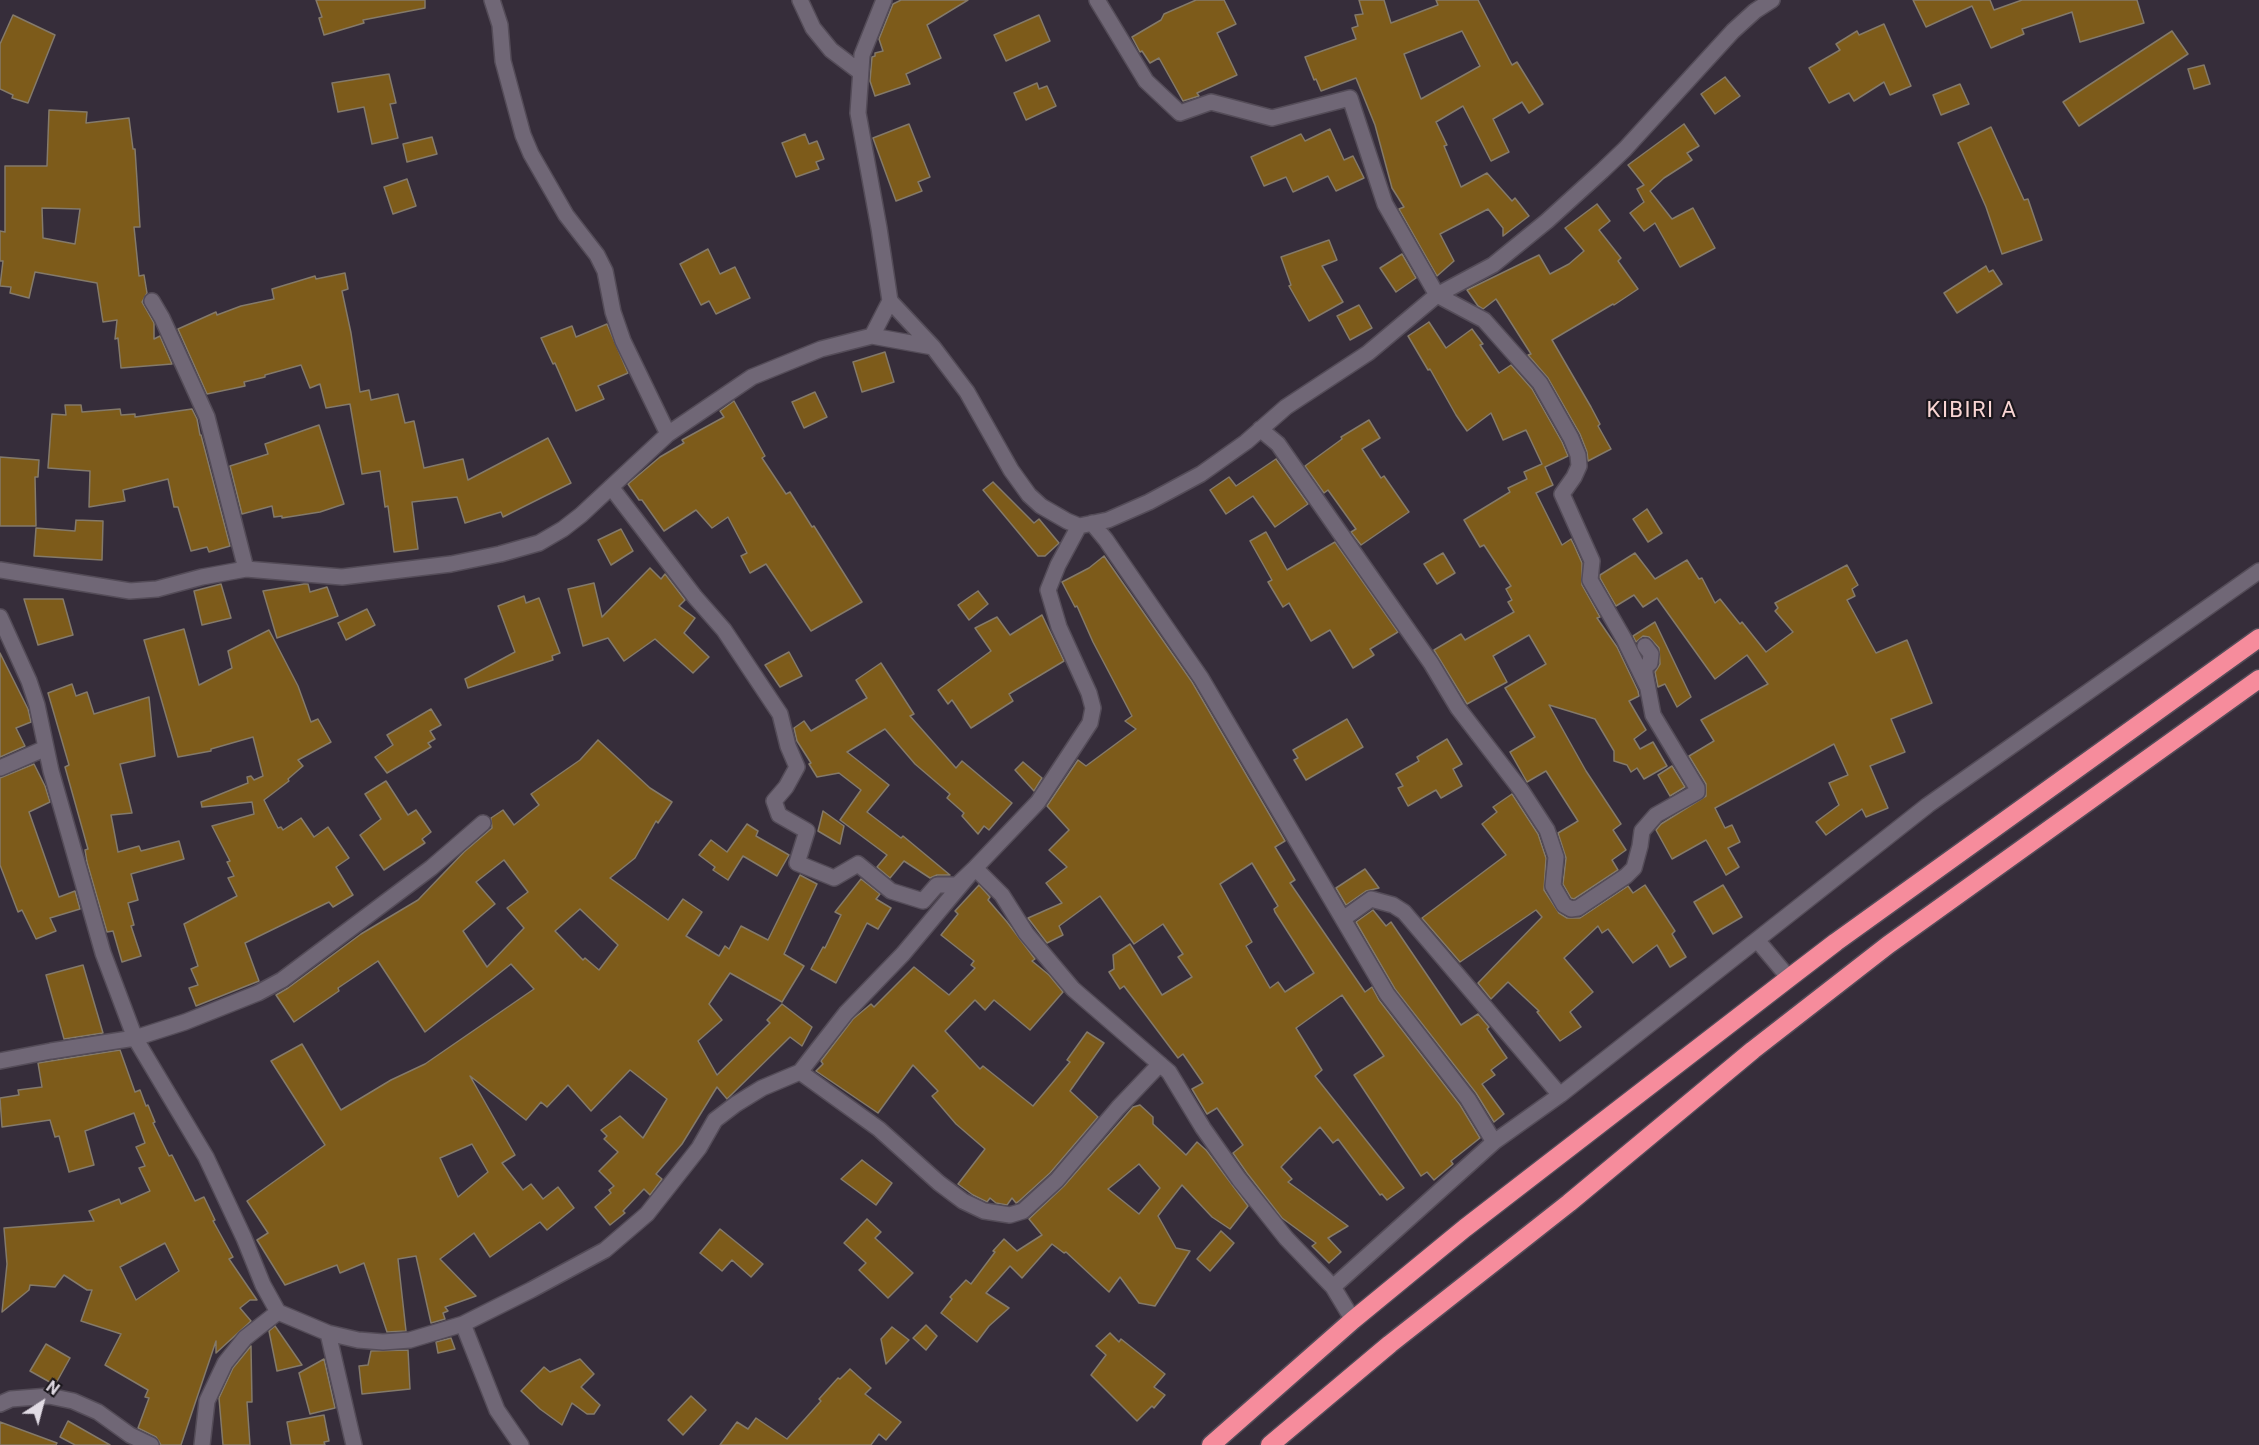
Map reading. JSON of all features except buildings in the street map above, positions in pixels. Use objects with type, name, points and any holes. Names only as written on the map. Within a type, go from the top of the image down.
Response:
[{"type":"highway","points":[[1211,1445],[1353,1320],[1465,1228],[1789,978],[2259,638]]},
{"type":"highway","points":[[1270,1445],[1390,1344],[1569,1203],[1762,1043],[1888,945],[2259,679]]},
{"type":"street","points":[[492,0],[500,25],[503,61],[523,135],[566,216],[597,255],[605,270],[623,341],[669,434]]},
{"type":"street","points":[[800,0],[813,28],[831,50],[860,72]]},
{"type":"street","points":[[884,0],[862,55],[858,113],[890,301],[933,347],[967,392],[1011,470],[1029,495],[1048,510],[1085,525],[1106,540],[1202,678],[1386,994],[1468,1099],[1494,1142]]},
{"type":"street","points":[[1097,0],[1146,81],[1180,113],[1211,102],[1272,118],[1350,98],[1385,204],[1437,295],[1484,320],[1540,383],[1571,438],[1578,454],[1579,466],[1562,494],[1592,561],[1590,580],[1624,639],[1647,686]]},
{"type":"street","points":[[611,487],[695,597],[724,630],[780,714],[788,746],[797,767],[786,787],[774,801],[779,815],[807,831],[797,863],[834,878],[858,864],[891,891],[923,901],[937,885],[957,885],[1038,802],[1090,723],[1093,708],[1089,693],[1059,627],[1048,590],[1058,565],[1085,525],[1108,520],[1149,502],[1201,474],[1287,407],[1368,353],[1437,295],[1493,265],[1547,221],[1625,149],[1733,31],[1755,11],[1772,0]]},
{"type":"street","points":[[152,301],[207,417],[246,569]]},
{"type":"street","points":[[872,336],[890,301]]},
{"type":"street","points":[[0,570],[130,591],[157,589],[202,577],[246,569],[342,577],[451,564],[500,554],[539,543],[563,529],[669,434],[752,377],[821,349],[872,336],[933,347]]},
{"type":"street","points":[[1260,429],[1278,444],[1431,663],[1458,708],[1521,790],[1547,830],[1556,856],[1554,886],[1564,905],[1571,909],[1578,908],[1626,876],[1634,868],[1642,831],[1656,815],[1697,792],[1697,788],[1653,716],[1645,667],[1650,663],[1651,654],[1645,646]]},
{"type":"street","points":[[1333,1287],[1494,1142],[1560,1095],[1928,806],[2259,571]]},
{"type":"street","points":[[0,620],[29,681],[37,705],[46,748],[103,952],[135,1038],[206,1157],[263,1285],[278,1312],[328,1333],[358,1340],[410,1340],[463,1324],[605,1250],[647,1214],[699,1148],[715,1120],[762,1088],[800,1072],[846,1012],[903,954],[975,868]]},
{"type":"street","points":[[0,768],[46,748]]},
{"type":"street","points":[[0,1061],[135,1038],[227,1007],[282,980],[431,868],[483,823]]},
{"type":"street","points":[[975,868],[1002,895],[1026,933],[1060,975],[1083,998],[1169,1072],[1203,1128],[1239,1179],[1286,1238],[1333,1287],[1353,1320]]},
{"type":"street","points":[[1342,918],[1371,898],[1394,905],[1404,912],[1560,1095]]},
{"type":"street","points":[[1757,940],[1789,978]]},
{"type":"street","points":[[800,1072],[879,1129],[939,1183],[963,1201],[984,1211],[1010,1215],[1023,1211],[1057,1180],[1118,1108],[1160,1064]]},
{"type":"street","points":[[202,1445],[207,1401],[225,1363],[245,1338],[278,1312]]},
{"type":"street","points":[[463,1324],[497,1410],[521,1445]]},
{"type":"street","points":[[328,1333],[354,1445]]},
{"type":"street","points":[[0,1404],[11,1400],[49,1396],[73,1401],[98,1412],[130,1435],[151,1445]]},
{"type":"district","name":"KIBIRI A","points":[[1972,411]]}]
